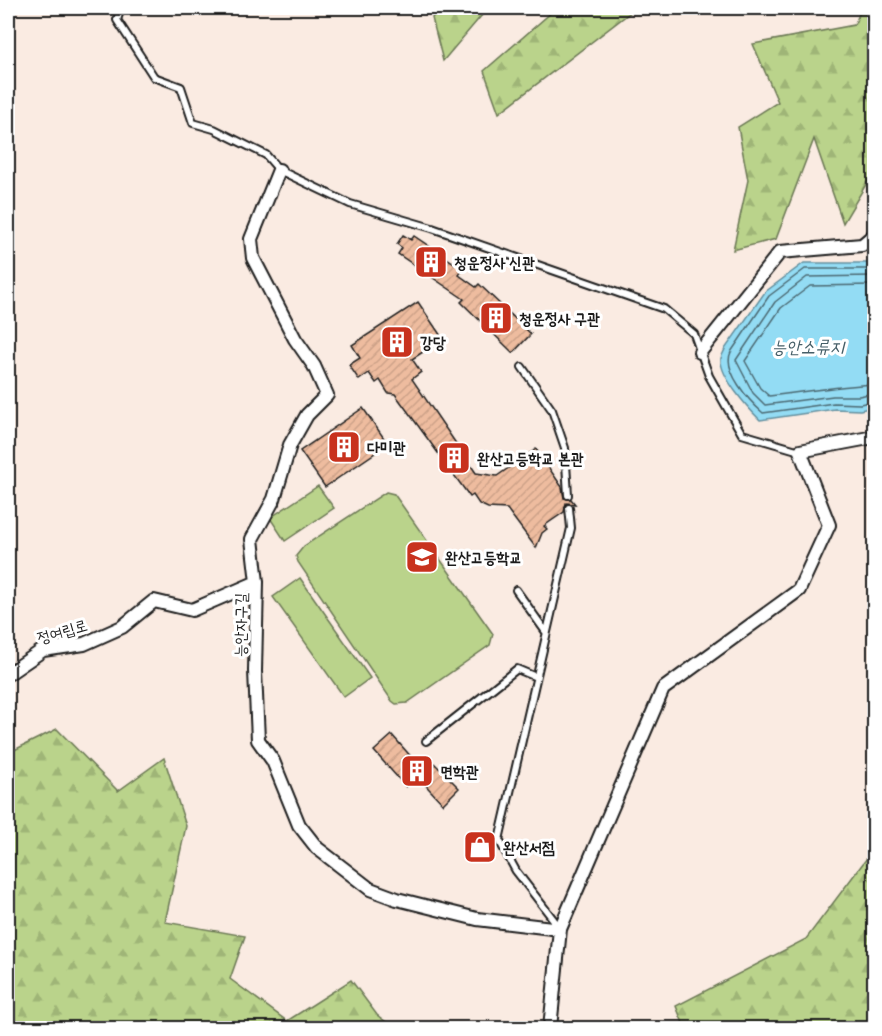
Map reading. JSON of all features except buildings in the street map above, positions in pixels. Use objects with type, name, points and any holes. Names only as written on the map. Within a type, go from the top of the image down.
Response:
[{"type":"street","name":"능안자구길","points":[[279,171],[251,239],[253,258],[295,339],[314,366],[327,395],[307,415],[290,445],[274,500],[252,539],[257,582],[255,671],[258,740],[273,761],[299,825],[317,848],[370,889],[397,899],[477,919],[560,929]]},
{"type":"street","points":[[700,352],[780,252],[862,245],[874,235]]},
{"type":"street","points":[[550,1029],[560,929],[663,689],[799,590],[829,525],[800,451],[874,437]]},
{"type":"street","name":"정여립로","points":[[8,675],[43,650],[84,644],[122,627],[154,601],[192,610],[257,582]]},
{"type":"lane","points":[[121,8],[117,20],[154,77],[181,87],[193,123],[214,129],[266,156],[279,171],[350,204],[471,241],[664,309],[694,334],[709,376],[742,434],[800,451]]},
{"type":"lane","points":[[522,367],[552,410],[565,448],[568,495]]},
{"type":"lane","points":[[560,929],[516,871],[499,840],[571,528],[569,508]]},
{"type":"lane","points":[[516,590],[546,632]]},
{"type":"lane","points":[[426,741],[517,669],[536,677]]},
{"type":"green space","points":[[439,8],[488,8],[443,61],[432,18]]},
{"type":"green space","points":[[544,8],[636,8],[499,113],[484,71],[553,11]]},
{"type":"green space","points":[[862,8],[874,8],[874,171],[843,223],[814,139],[776,239],[733,250],[748,180],[738,127],[778,102],[753,44],[854,25]]},
{"type":"green space","points":[[318,486],[334,508],[285,541],[270,518]]},
{"type":"green space","points":[[386,492],[394,494],[493,634],[490,645],[407,703],[396,704],[296,556],[304,546]]},
{"type":"green space","points":[[300,578],[370,678],[344,697],[273,597]]},
{"type":"green space","points":[[57,729],[118,791],[164,758],[186,826],[165,922],[245,936],[230,979],[287,1021],[351,980],[377,1015],[394,1028],[8,1028],[8,753]]},
{"type":"green space","points":[[873,850],[874,1028],[685,1028],[676,1006],[806,939]]},
{"type":"water","name":"능안소류지","points":[[804,263],[874,263],[874,407],[860,410],[835,409],[760,420],[729,382],[721,358],[765,292]]},
{"type":"place","name":"청운정사 신관","points":[[431,262]]},
{"type":"place","name":"청운정사 구관","points":[[496,318]]},
{"type":"place","name":"강당","points":[[397,342]]},
{"type":"place","name":"다미관","points":[[344,447]]},
{"type":"place","name":"완산고등학교 본관","points":[[454,458]]},
{"type":"place","name":"완산고등학교","points":[[422,557]]},
{"type":"place","name":"면학관","points":[[417,771]]},
{"type":"place","name":"완산서점","points":[[480,847]]}]
